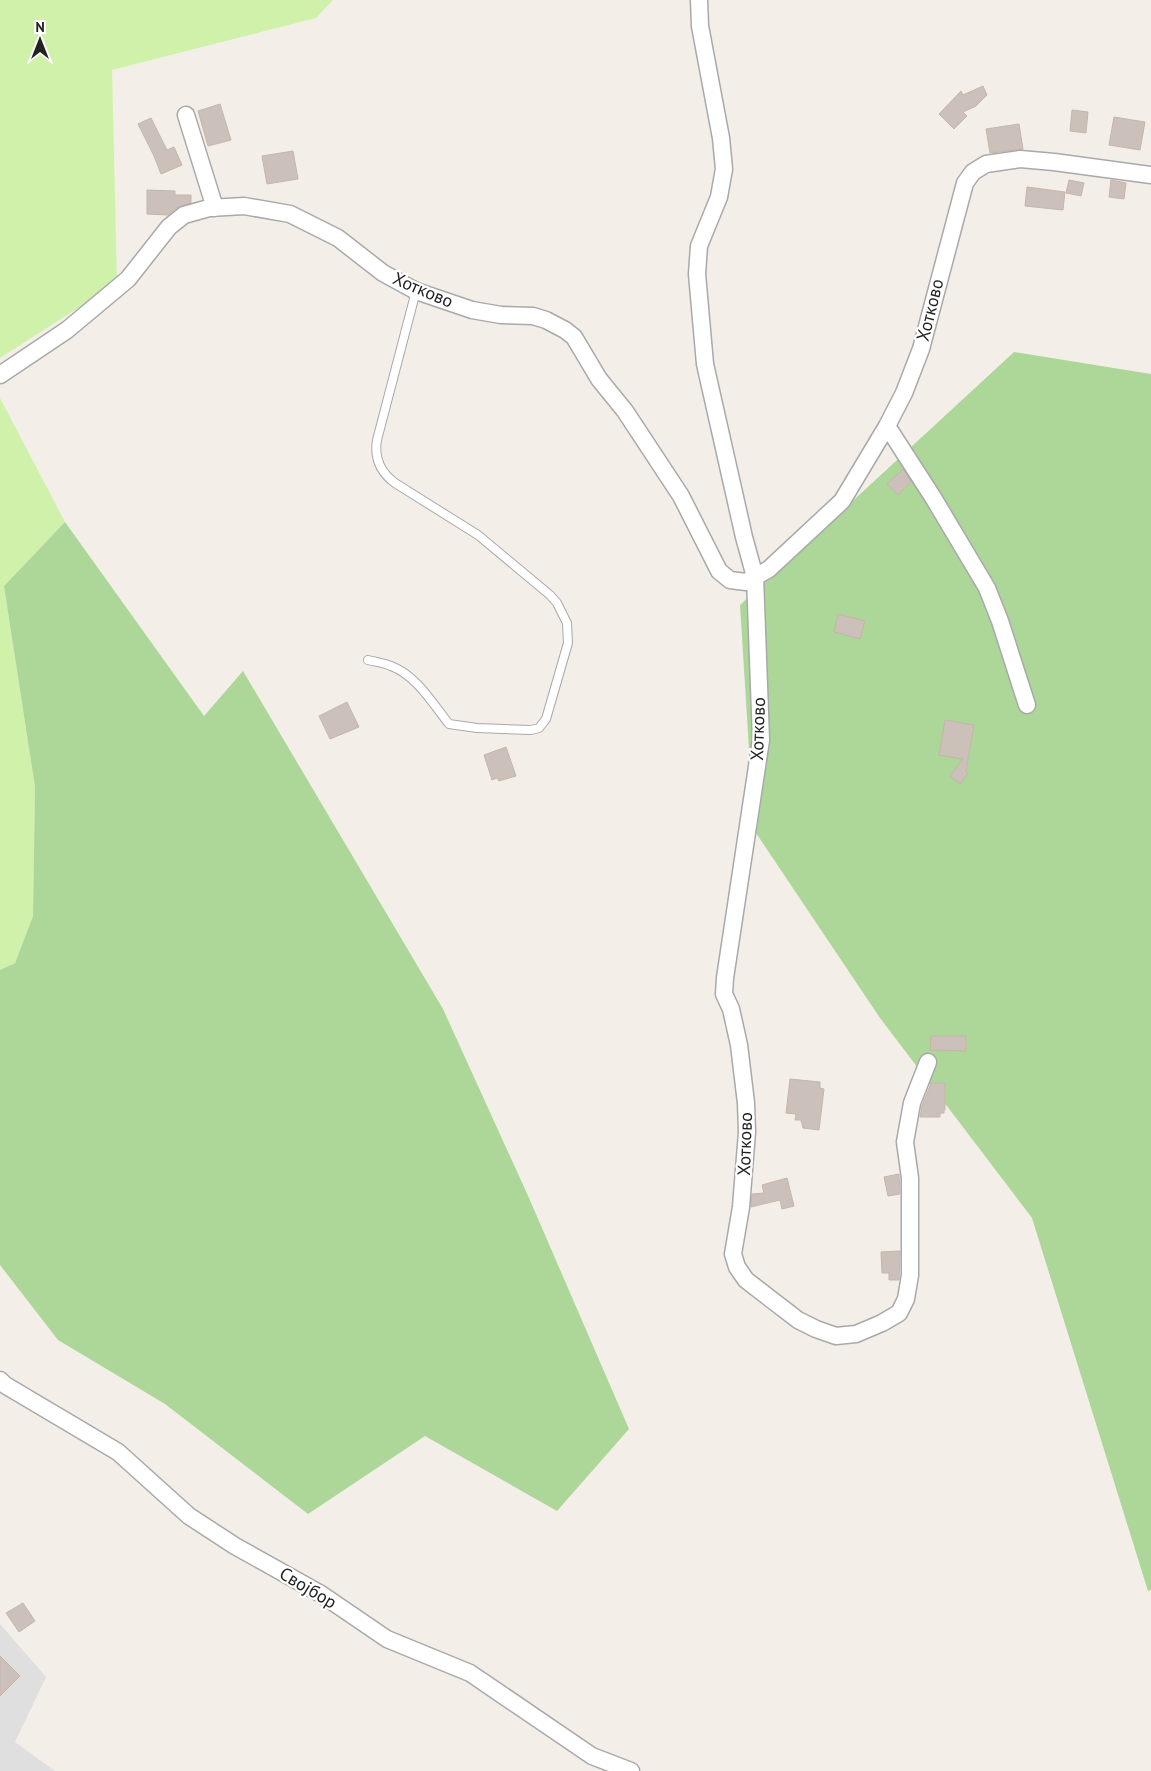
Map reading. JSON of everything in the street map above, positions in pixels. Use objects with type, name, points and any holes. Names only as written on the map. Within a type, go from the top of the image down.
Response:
[{"type":"street","name":"Хотково","points":[[699,0],[700,26],[721,138],[724,169],[718,197],[699,246],[697,274],[705,364],[744,537],[755,577],[761,740],[724,994],[731,1009],[739,1045],[746,1103],[747,1132],[741,1207],[734,1254],[737,1267],[746,1280],[798,1320],[816,1329],[836,1336],[856,1334],[900,1313],[906,1299],[910,1275],[910,1178],[906,1142],[912,1103],[928,1062]]},
{"type":"street","points":[[186,114],[215,208]]},
{"type":"street","name":"Хотково","points":[[0,375],[67,330],[128,279],[169,227],[184,215],[215,208],[244,206],[290,214],[338,238],[383,273],[416,291],[472,310],[502,315],[533,316],[546,320],[574,337],[599,379],[624,411],[681,496],[718,571],[730,580],[746,582],[769,568],[842,501],[887,426],[904,393],[921,349],[964,183],[973,172],[986,164],[1020,159],[1151,176]]},
{"type":"street","points":[[887,426],[934,499],[987,588],[1027,706]]},
{"type":"street","name":"Својбор","points":[[0,1380],[5,1385],[118,1452],[189,1516],[235,1546],[320,1594],[387,1639],[470,1673],[592,1756],[631,1771]]},
{"type":"lane","points":[[368,660],[392,666],[408,676],[431,700],[448,724],[477,728],[531,730],[539,728],[546,719],[568,643],[567,623],[563,612],[550,595],[478,534],[394,483],[388,478],[376,458],[377,440],[416,291]]},
{"type":"shaded area","points":[[0,1624],[46,1677],[15,1742],[55,1771],[0,1771]]},
{"type":"green space","points":[[0,0],[333,0],[316,18],[112,70],[117,283],[0,358]]},
{"type":"green space","points":[[1014,352],[1151,374],[1151,1590],[1148,1591],[1032,1218],[880,1018],[754,830],[740,605]]},
{"type":"green space","points":[[0,398],[65,522],[4,586],[35,787],[33,916],[15,963],[0,970]]},
{"type":"green space","points":[[65,522],[204,716],[243,671],[443,1009],[529,1198],[629,1429],[557,1511],[425,1436],[308,1514],[165,1404],[58,1340],[0,1265],[0,970],[15,963],[33,916],[35,787],[4,586]]},
{"type":"building","points":[[983,86],[987,95],[976,106],[963,112],[967,116],[954,129],[939,114],[961,91],[963,95]]},
{"type":"building","points":[[220,104],[231,140],[208,146],[198,111]]},
{"type":"building","points":[[1072,110],[1088,112],[1086,133],[1070,131]]},
{"type":"building","points":[[1114,117],[1145,122],[1140,150],[1109,145]]},
{"type":"building","points":[[151,118],[167,150],[174,147],[182,165],[161,174],[138,124]]},
{"type":"building","points":[[1019,124],[1023,149],[990,153],[986,129]]},
{"type":"building","points":[[293,151],[298,179],[267,184],[262,156]]},
{"type":"building","points":[[1069,180],[1084,183],[1081,196],[1066,193]]},
{"type":"building","points":[[1111,180],[1126,183],[1124,199],[1109,197]]},
{"type":"building","points":[[1027,187],[1065,192],[1063,210],[1025,206]]},
{"type":"building","points":[[147,190],[175,191],[175,195],[191,195],[191,203],[178,207],[168,215],[147,214]]},
{"type":"building","points":[[903,469],[911,482],[898,495],[887,484]]},
{"type":"building","points":[[838,614],[865,621],[860,639],[834,632]]},
{"type":"building","points":[[347,702],[359,727],[330,739],[319,716]]},
{"type":"building","points":[[945,720],[974,725],[966,771],[968,773],[960,784],[950,776],[963,759],[939,755]]},
{"type":"building","points":[[506,747],[516,776],[499,781],[497,778],[492,780],[484,755]]},
{"type":"building","points":[[931,1036],[966,1036],[966,1051],[930,1050]]},
{"type":"building","points":[[790,1079],[820,1082],[820,1088],[824,1089],[819,1130],[803,1128],[801,1120],[795,1120],[796,1114],[786,1113]]},
{"type":"building","points":[[931,1083],[945,1083],[945,1110],[944,1113],[940,1113],[940,1117],[920,1117],[922,1106]]},
{"type":"building","points":[[899,1174],[900,1194],[888,1196],[884,1177]]},
{"type":"building","points":[[787,1178],[794,1206],[782,1209],[780,1200],[751,1207],[752,1194],[764,1193],[762,1185]]},
{"type":"building","points":[[900,1251],[899,1280],[889,1280],[889,1273],[882,1273],[881,1252]]},
{"type":"building","points":[[23,1603],[35,1621],[19,1632],[6,1613]]},
{"type":"building","points":[[0,1656],[20,1676],[0,1696]]}]
